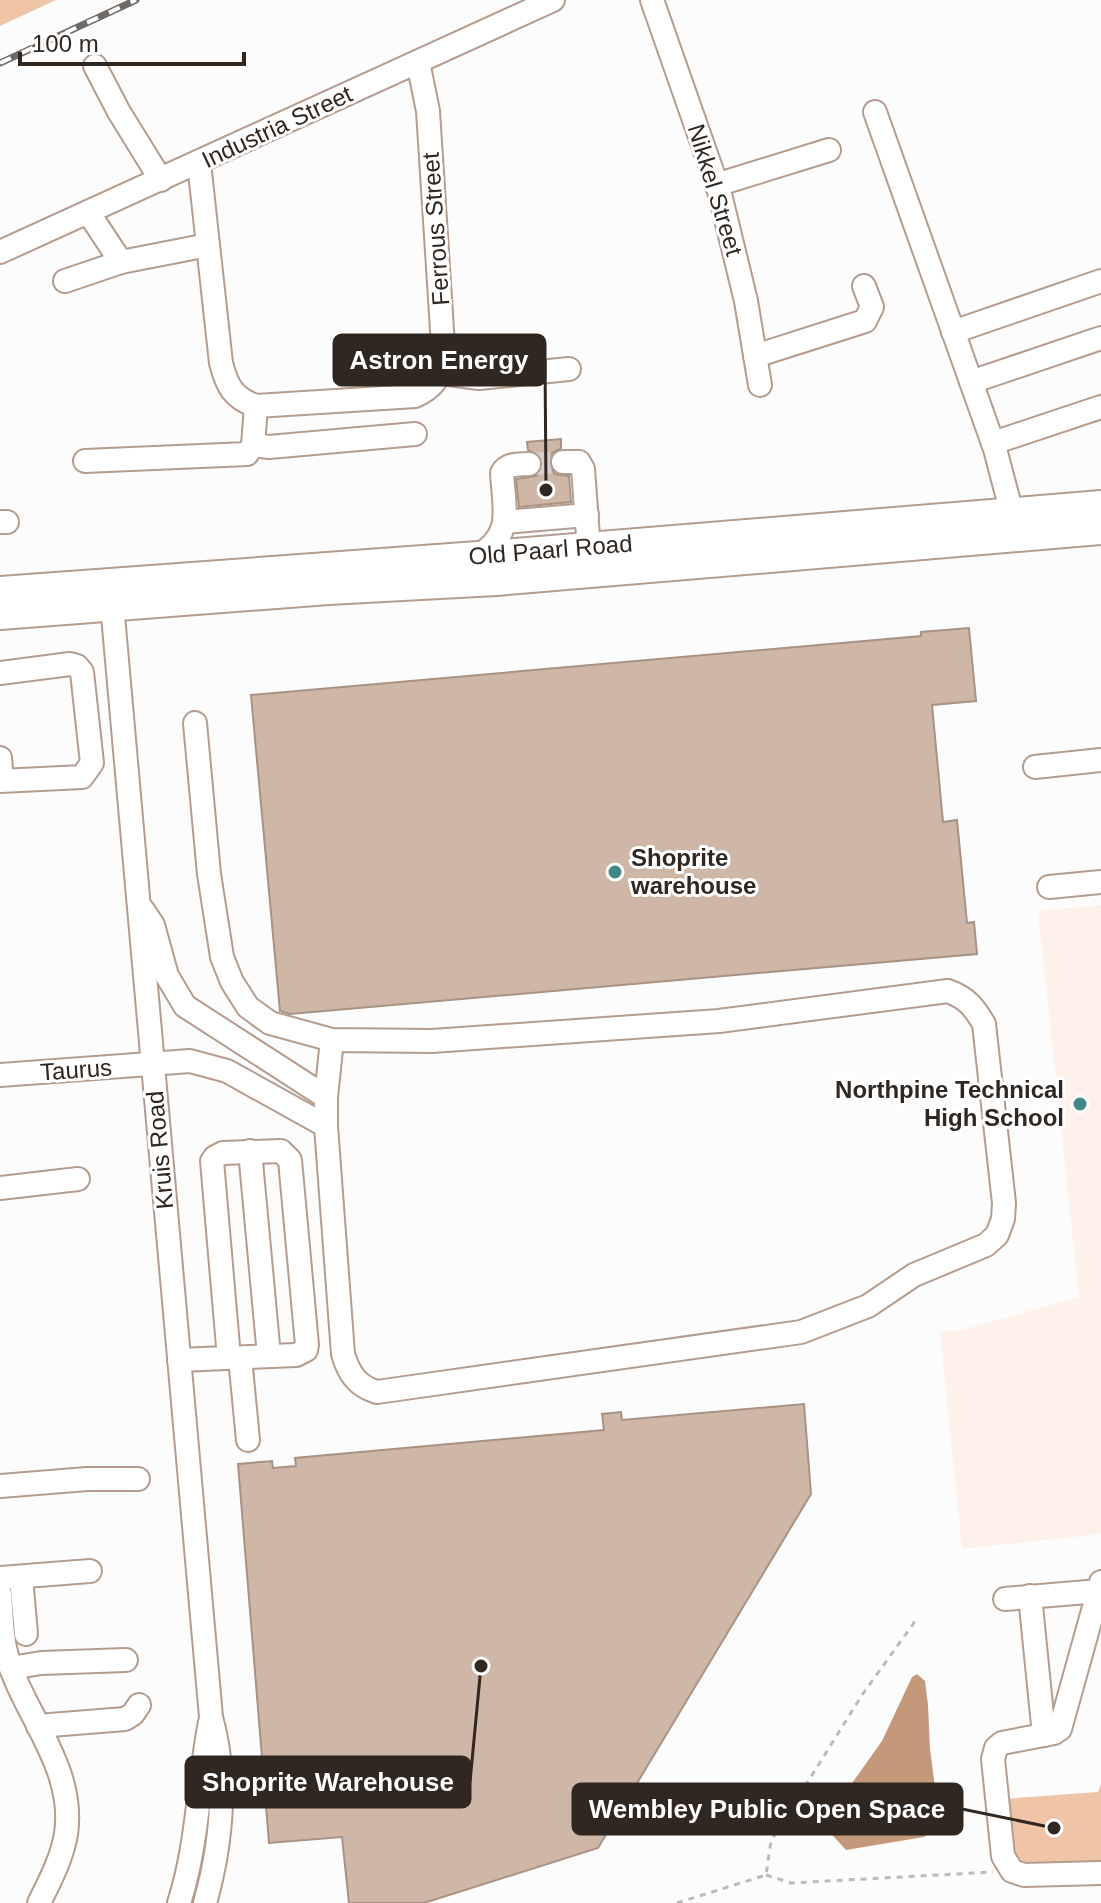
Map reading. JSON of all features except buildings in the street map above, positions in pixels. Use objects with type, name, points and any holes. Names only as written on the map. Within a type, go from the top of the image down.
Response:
[{"type":"main road","name":"Old Paarl Road","points":[[1015,526],[1101,505]]},
{"type":"main road","name":"Old Paarl Road","points":[[0,591],[111,596],[328,590],[590,560],[1015,526],[1101,530]]},
{"type":"main road","name":"Old Paarl Road","points":[[0,615],[111,596],[478,556],[590,560]]},
{"type":"street","name":"Industria Street","points":[[0,252],[553,0]]},
{"type":"street","name":"Nikkel Street","points":[[652,0],[716,185],[746,301],[760,385]]},
{"type":"street","name":"Ferrous Street","points":[[418,62],[428,111],[444,361],[441,373]]},
{"type":"street","points":[[95,66],[161,180]]},
{"type":"street","points":[[875,112],[993,443],[1015,526]]},
{"type":"street","points":[[716,185],[829,150]]},
{"type":"street","points":[[199,163],[226,382],[233,395],[256,406],[415,396],[429,390],[441,373],[479,378],[569,369]]},
{"type":"street","points":[[88,212],[121,262]]},
{"type":"street","points":[[65,281],[121,262],[208,245]]},
{"type":"street","points":[[953,332],[1101,281]]},
{"type":"street","points":[[755,356],[865,321],[872,307],[864,286]]},
{"type":"street","points":[[971,382],[1101,338]]},
{"type":"street","points":[[85,461],[247,454],[253,445],[256,406]]},
{"type":"street","points":[[993,443],[1101,407]]},
{"type":"street","points":[[253,445],[269,447],[415,434]]},
{"type":"street","points":[[563,462],[574,461],[582,465],[590,560]]},
{"type":"street","points":[[478,556],[496,543],[502,533],[502,473],[507,467],[529,464]]},
{"type":"street","points":[[504,522],[587,515]]},
{"type":"street","name":"Kruis Road","points":[[111,596],[211,1717],[221,1751],[221,1815],[212,1878],[205,1903]]},
{"type":"street","points":[[0,673],[70,664],[77,666],[82,672],[92,763],[82,777],[1,773]]},
{"type":"street","points":[[195,723],[209,874],[222,957],[232,982],[248,1007],[270,1023],[332,1040],[432,1041],[719,1021],[948,991],[961,996],[973,1006],[984,1024],[1004,1203],[1003,1219],[997,1235],[986,1245],[914,1275],[858,1311],[801,1332],[377,1392],[364,1388],[354,1378],[343,1354],[326,1126],[332,1040]]},
{"type":"street","points":[[1035,767],[1101,760]]},
{"type":"street","points":[[1049,887],[1101,882]]},
{"type":"street","points":[[137,898],[153,925],[174,990],[185,1006],[326,1097]]},
{"type":"street","points":[[190,1061],[212,1046],[243,1043]]},
{"type":"street","points":[[190,1061],[227,1071],[326,1126]]},
{"type":"street","name":"Taurus","points":[[0,1075],[190,1061]]},
{"type":"street","points":[[250,1151],[269,1356]]},
{"type":"street","points":[[179,1360],[234,1358],[296,1355],[306,1350],[290,1160],[281,1151],[223,1153],[212,1161],[234,1358],[248,1440]]},
{"type":"street","points":[[0,1188],[78,1179]]},
{"type":"street","points":[[0,1486],[87,1479],[138,1479]]},
{"type":"street","points":[[26,1634],[11,1578],[90,1571]]},
{"type":"street","points":[[1005,1599],[1100,1586],[1060,1729],[1044,1735],[1005,1741],[998,1745],[994,1753],[1003,1856],[1012,1871],[1024,1875],[1101,1873]]},
{"type":"street","points":[[0,1594],[2,1646],[64,1784],[67,1812],[61,1853],[39,1903]]},
{"type":"street","points":[[1030,1596],[1044,1735]]},
{"type":"street","points":[[11,1668],[41,1663],[126,1660]]},
{"type":"street","points":[[38,1726],[125,1719],[139,1705]]},
{"type":"street","name":"Kruis Road","points":[[179,1903],[198,1825],[203,1757],[211,1717]]},
{"type":"path","points":[[766,1875],[771,1841],[862,1695],[916,1620]]},
{"type":"path","points":[[677,1903],[766,1875],[791,1883],[1012,1871]]},
{"type":"shaded area","points":[[0,0],[56,0],[0,26]]},
{"type":"shaded area","name":"Northpine Technical High School","points":[[1101,905],[1101,1534],[962,1549],[940,1331],[962,1330],[1079,1297],[1038,911]]},
{"type":"shaded area","points":[[917,1674],[925,1681],[928,1705],[938,1810],[934,1828],[924,1837],[846,1850],[825,1827],[828,1817],[882,1741],[912,1677]]},
{"type":"shaded area","points":[[1101,1784],[1101,1866],[1014,1865],[1004,1799],[1098,1792]]},
{"type":"tunnel","points":[[529,464],[563,462]]},
{"type":"railway","points":[[0,63],[136,0]]},
{"type":"place","name":"Astron Energy","points":[[546,490]]},
{"type":"place","name":"Shoprite warehouse","points":[[615,872]]},
{"type":"place","name":"Northpine Technical High School","points":[[1080,1104]]},
{"type":"place","name":"Shoprite Warehouse","points":[[481,1666]]},
{"type":"place","name":"Wembley Public Open Space","points":[[1054,1828]]}]
